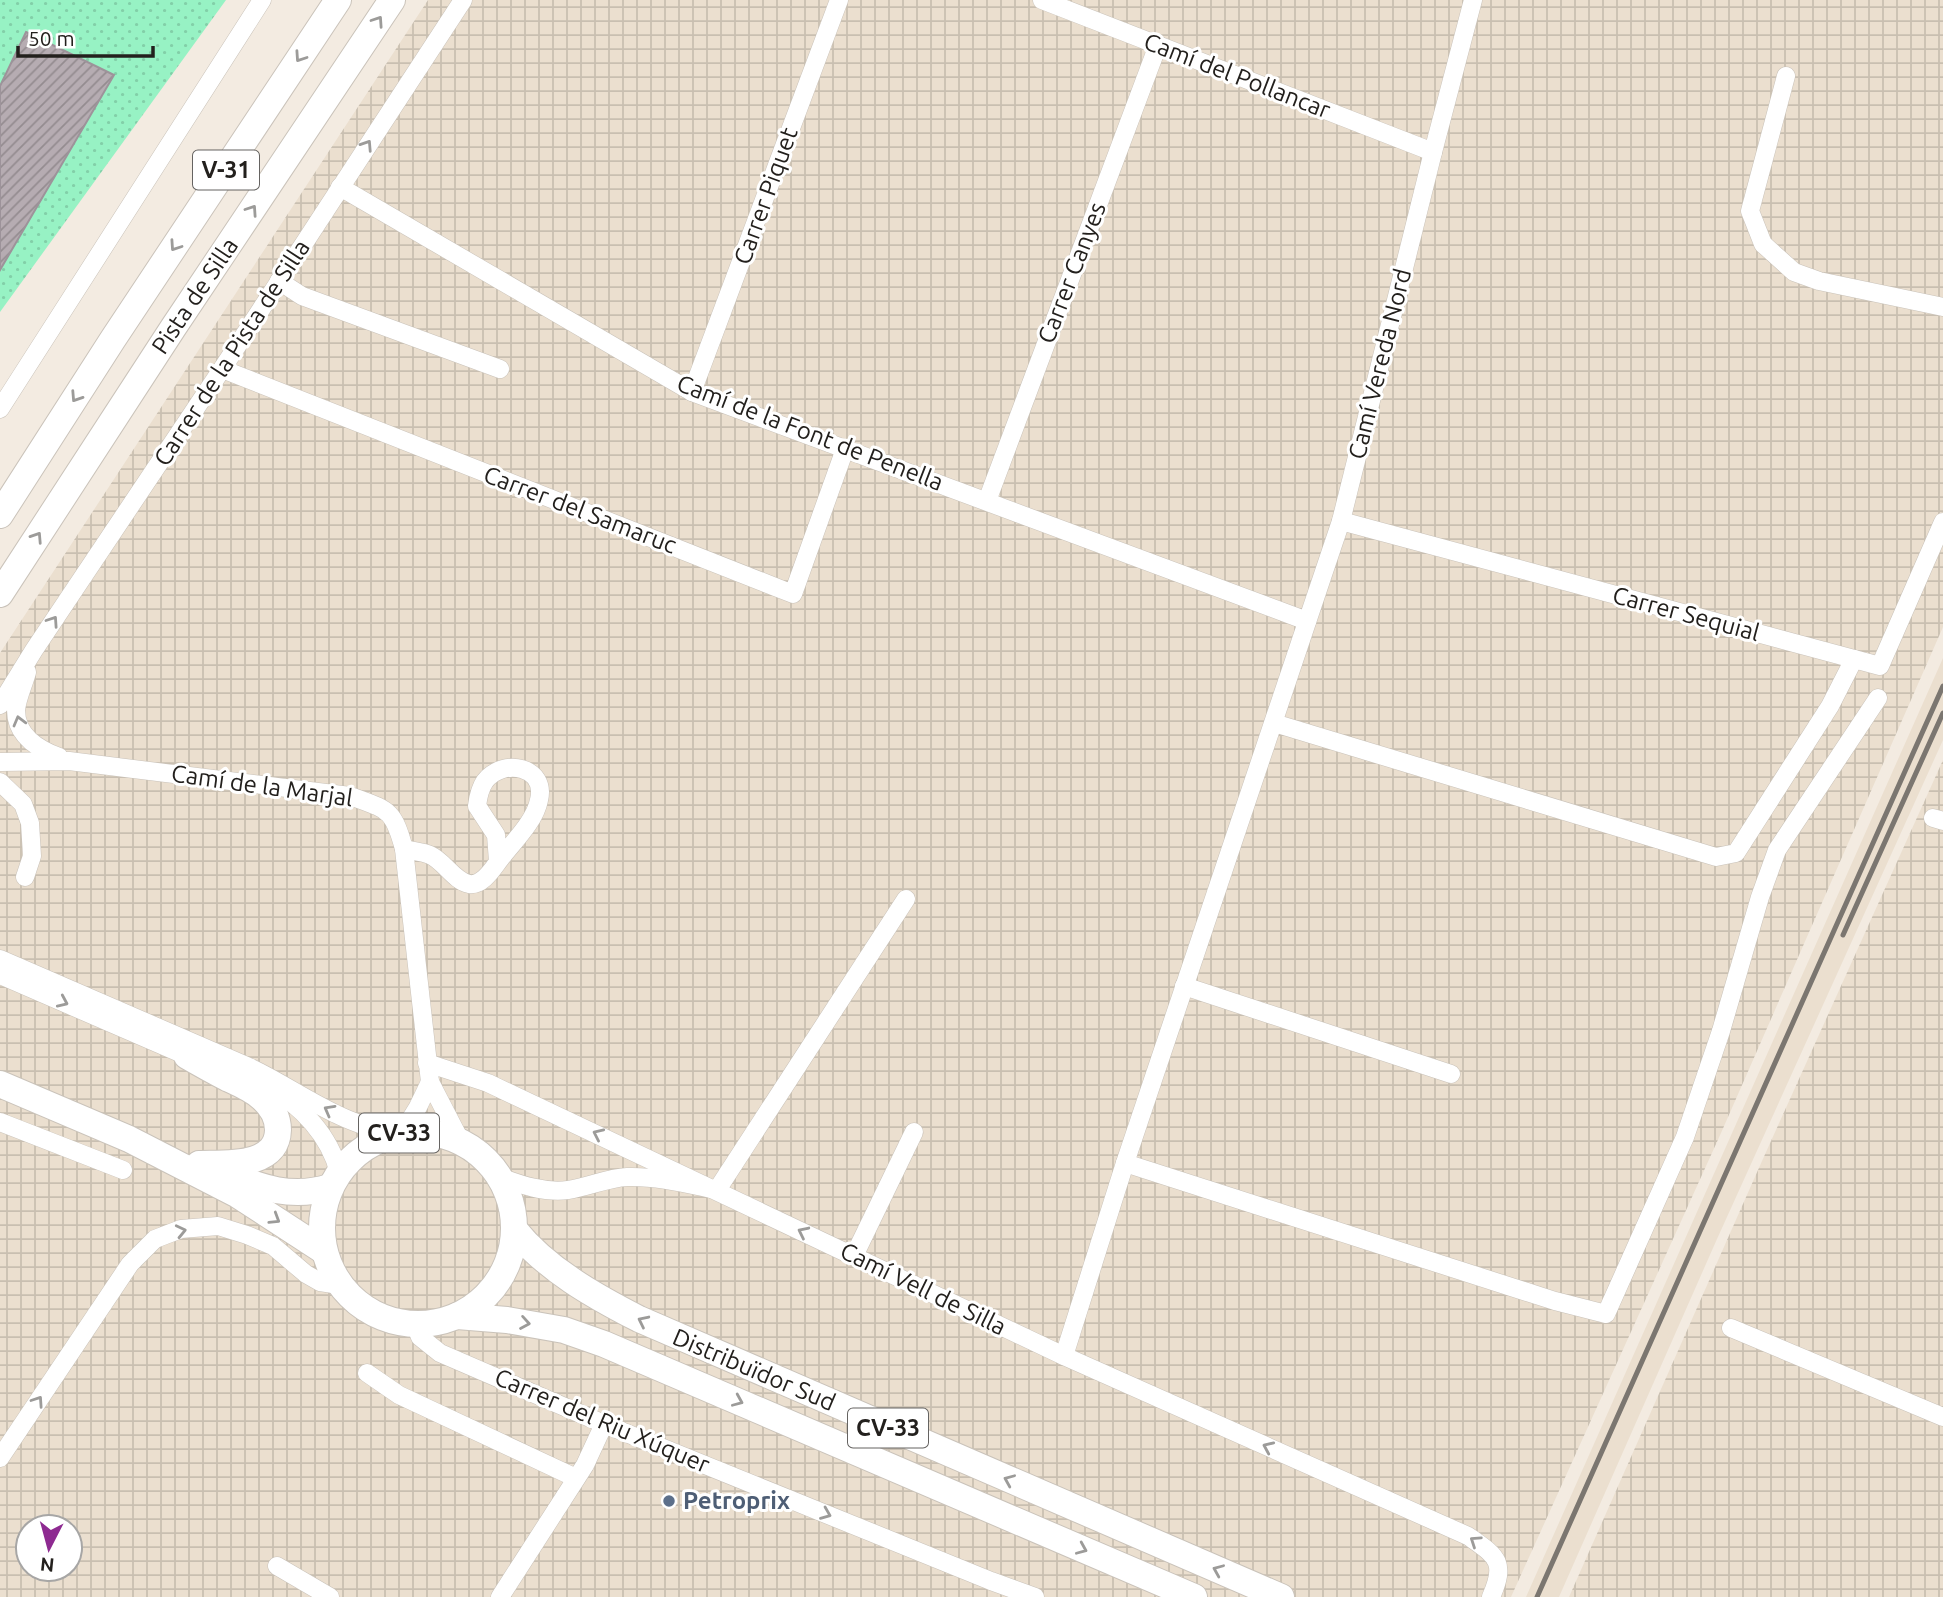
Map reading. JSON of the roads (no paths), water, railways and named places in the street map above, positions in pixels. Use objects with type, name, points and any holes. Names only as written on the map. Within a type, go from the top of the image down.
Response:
[{"type":"highway","name":"Pista de Silla","points":[[0,515],[338,0]]},
{"type":"highway","name":"Pista de Silla","points":[[0,594],[173,328],[392,0]]},
{"type":"highway","points":[[187,1056],[262,1098],[276,1118],[277,1139],[264,1157],[199,1164]]},
{"type":"highway","points":[[0,1084],[129,1139],[276,1190],[298,1193],[316,1191],[335,1180]]},
{"type":"highway","name":"CV-33","points":[[432,1133],[461,1142],[483,1157],[500,1177],[511,1202],[514,1229],[510,1256],[499,1281],[480,1301],[457,1316],[415,1324],[386,1319],[360,1305],[330,1269],[324,1251],[322,1218],[335,1180],[349,1160],[362,1149],[397,1134],[432,1133]]},
{"type":"highway","points":[[129,1139],[238,1195],[324,1251]]},
{"type":"highway","name":"Distribuïdor Sud","points":[[514,1229],[526,1244],[565,1276],[639,1319],[1281,1597]]},
{"type":"highway","name":"Distribuïdor Sud","points":[[457,1316],[507,1320],[564,1330],[604,1344],[1194,1597]]},
{"type":"street","points":[[0,409],[261,0]]},
{"type":"street","name":"Carrer de la Pista de Silla","points":[[0,705],[463,0]]},
{"type":"street","name":"Carrer Piquet","points":[[692,392],[839,0]]},
{"type":"street","name":"Camí del Pollancar","points":[[1042,0],[1433,152]]},
{"type":"street","name":"Camí Vereda Nord","points":[[1184,986],[1341,521],[1473,0]]},
{"type":"street","name":"Carrer Canyes","points":[[987,501],[1158,45]]},
{"type":"street","points":[[1786,76],[1751,211],[1763,244],[1794,272],[1819,281],[1943,307]]},
{"type":"street","name":"Camí de la Font de Penella","points":[[340,187],[692,392],[1307,621]]},
{"type":"street","points":[[279,281],[302,296],[500,369]]},
{"type":"street","name":"Carrer del Samaruc","points":[[222,369],[793,594],[845,449]]},
{"type":"street","name":"Carrer Sequial","points":[[1341,521],[1880,666],[1943,522]]},
{"type":"street","name":"Camí de la Marjal","points":[[34,650],[16,708],[18,724],[24,736],[35,746],[69,761]]},
{"type":"street","points":[[1274,723],[1716,858],[1736,853],[1830,706],[1854,659]]},
{"type":"street","points":[[1125,1163],[1555,1301],[1606,1314],[1685,1137],[1777,850],[1878,698]]},
{"type":"street","name":"Camí de la Marjal","points":[[0,762],[69,761],[350,796],[384,808],[397,824],[404,849],[430,1082],[461,1142]]},
{"type":"street","points":[[404,849],[431,855],[463,882],[471,885],[479,883],[498,861],[534,814],[540,798],[539,784],[531,774],[515,766],[500,770],[486,780],[479,794],[477,806],[496,835],[498,861]]},
{"type":"street","points":[[0,782],[23,804],[30,823],[33,856],[25,877]]},
{"type":"street","points":[[500,1177],[545,1190],[567,1191],[625,1177],[660,1178],[718,1190],[906,899]]},
{"type":"street","name":"CV-33","points":[[0,959],[267,1075],[335,1114],[359,1124],[397,1134]]},
{"type":"street","points":[[0,975],[187,1056]]},
{"type":"street","points":[[1064,1356],[1184,986],[1451,1074]]},
{"type":"street","name":"CV-33","points":[[187,1056],[212,1062],[256,1081],[287,1100],[320,1131],[335,1158],[335,1180]]},
{"type":"street","name":"Camí Vell de Silla","points":[[426,1063],[488,1083],[1064,1356],[1468,1536],[1494,1554],[1500,1570],[1491,1597]]},
{"type":"street","points":[[397,1134],[418,1107],[430,1082]]},
{"type":"street","points":[[0,1122],[123,1170]]},
{"type":"street","points":[[854,1256],[914,1132]]},
{"type":"street","points":[[0,1458],[130,1264],[155,1239],[181,1228],[218,1226],[272,1246],[320,1282],[340,1284]]},
{"type":"street","name":"Carrer del Riu Xúquer","points":[[415,1324],[420,1337],[440,1353],[988,1589],[1035,1597]]},
{"type":"street","points":[[1731,1328],[1943,1417]]},
{"type":"street","points":[[367,1373],[399,1395],[576,1478]]},
{"type":"street","points":[[500,1597],[585,1465],[604,1424]]},
{"type":"street","points":[[277,1566],[330,1597]]},
{"type":"railway","points":[[1537,1597],[1943,686]]},
{"type":"railway","points":[[1843,935],[1943,713]]},
{"type":"place","name":"Petroprix","points":[[669,1501]]}]
